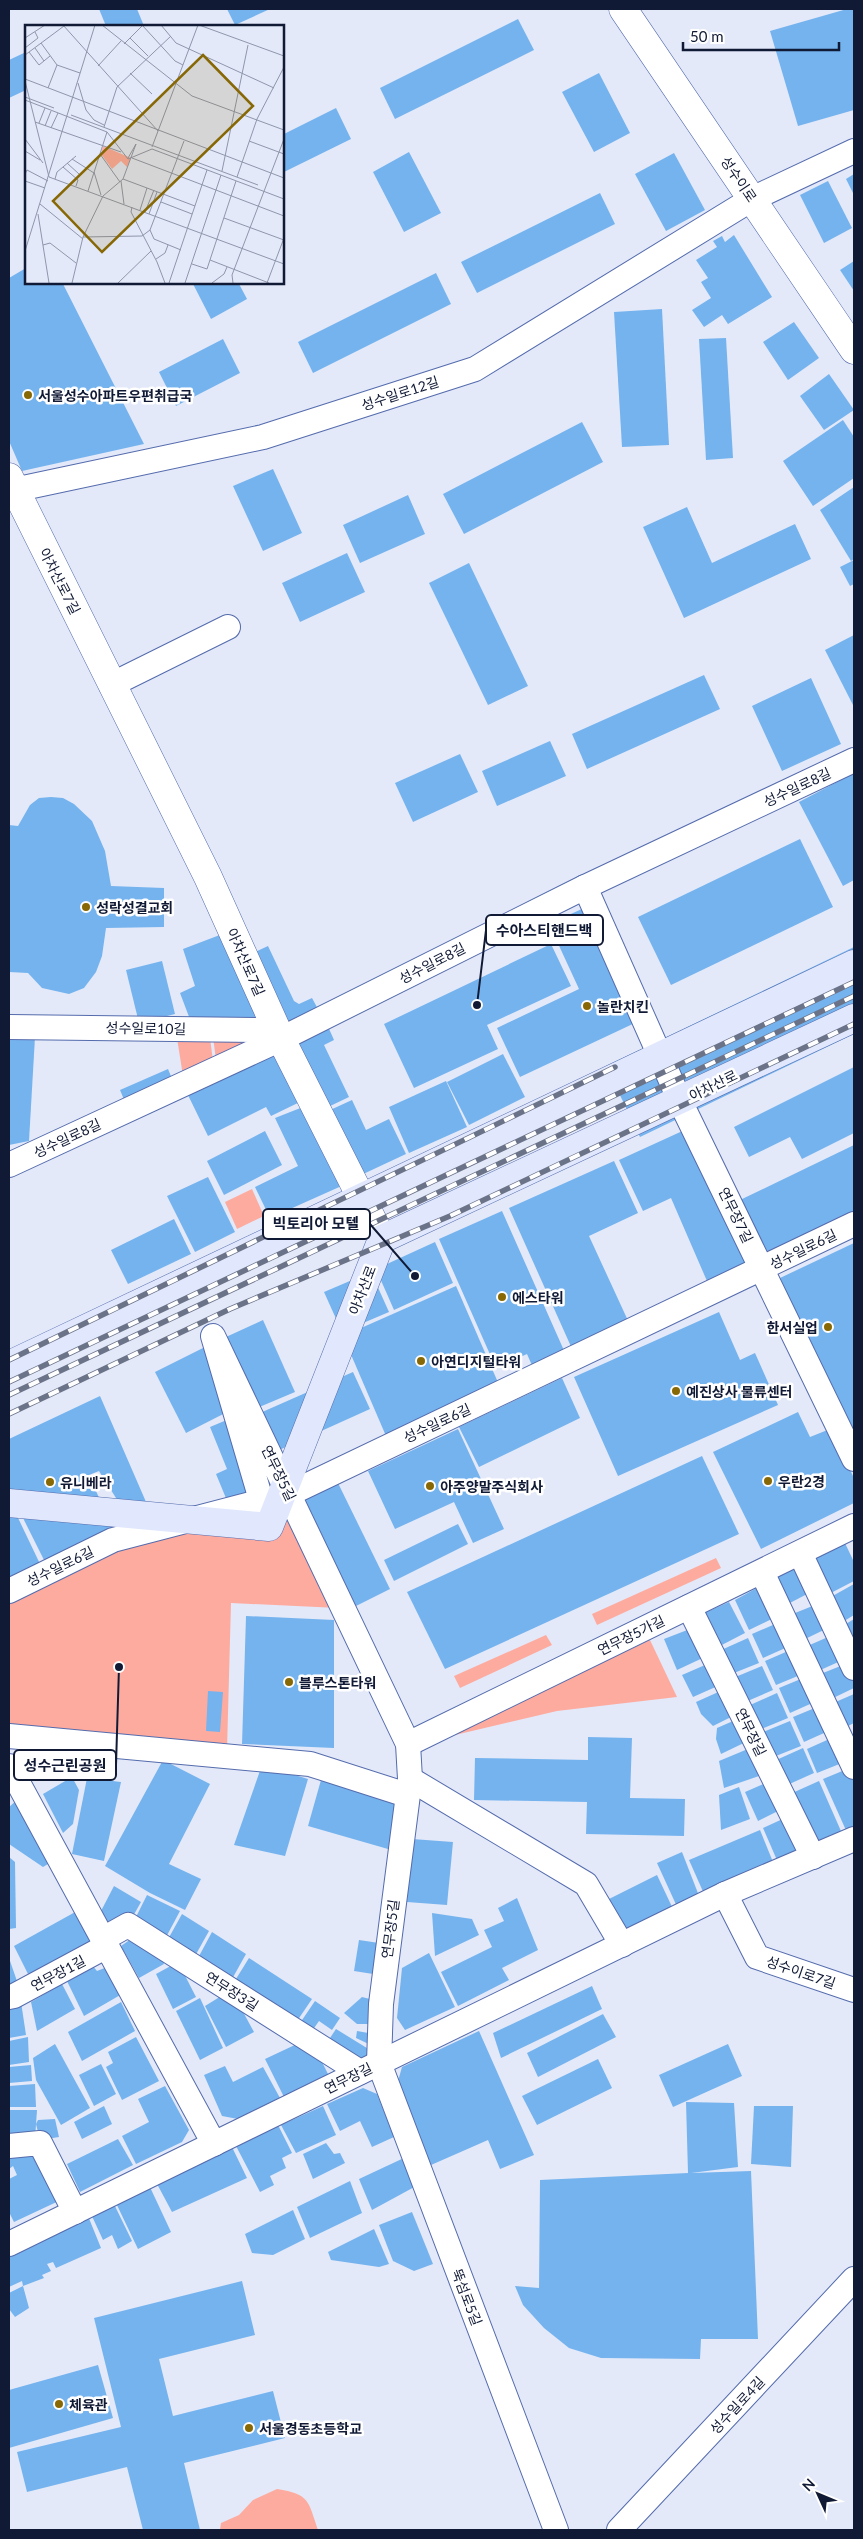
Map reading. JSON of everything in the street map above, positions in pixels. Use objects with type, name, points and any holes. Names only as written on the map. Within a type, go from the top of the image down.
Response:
[{"type":"main road","name":"아차산로","points":[[269,1527],[382,1239],[671,1078],[854,964]]},
{"type":"main road","name":"아차산로","points":[[9,1365],[361,1198],[671,1078],[854,1018]]},
{"type":"main road","points":[[9,1503],[269,1527]]},
{"type":"street","name":"성수이로","points":[[623,9],[854,350]]},
{"type":"street","name":"성수일로12길","points":[[11,486],[263,437],[475,369],[752,199],[854,151]]},
{"type":"street","name":"아차산로7길","points":[[11,486],[208,877],[281,1039],[382,1239]]},
{"type":"street","points":[[111,685],[228,627]]},
{"type":"street","name":"성수일로8길","points":[[9,1165],[281,1039],[585,886],[854,760]]},
{"type":"street","name":"연무장7길","points":[[585,886],[671,1078],[854,1459]]},
{"type":"street","name":"성수일로10길","points":[[9,1026],[256,1030],[281,1039]]},
{"type":"street","name":"성수일로6길","points":[[9,1591],[113,1540],[289,1494],[854,1224]]},
{"type":"street","name":"연무장5길","points":[[269,1527],[213,1336],[408,1744],[409,1787],[381,2004],[369,2068]]},
{"type":"street","name":"연무장5가길","points":[[408,1744],[854,1526]]},
{"type":"street","points":[[800,1553],[854,1668]]},
{"type":"street","points":[[762,1572],[854,1767]]},
{"type":"street","name":"연무장길","points":[[689,1607],[812,1857]]},
{"type":"street","points":[[9,1736],[310,1764],[409,1787],[586,1884],[622,1945]]},
{"type":"street","points":[[9,1766],[214,2144]]},
{"type":"street","name":"연무장길","points":[[9,2244],[725,1894],[854,1839]]},
{"type":"street","name":"성수이로7길","points":[[725,1894],[757,1957],[854,1990]]},
{"type":"street","name":"연무장3길","points":[[105,1943],[128,1925],[369,2068]]},
{"type":"street","name":"연무장1길","points":[[9,1997],[14,1996],[105,1943]]},
{"type":"street","name":"뚝섬로5길","points":[[369,2068],[556,2530]]},
{"type":"street","points":[[9,2146],[40,2143],[75,2212]]},
{"type":"street","name":"성수일로4길","points":[[619,2530],[854,2279]]},
{"type":"shaded area","points":[[249,1034],[252,1044],[216,1060],[213,1037]]},
{"type":"shaded area","points":[[177,1038],[210,1038],[213,1061],[183,1076]]},
{"type":"shaded area","points":[[252,1189],[264,1216],[237,1229],[225,1202]]},
{"type":"shaded area","points":[[284,1501],[338,1608],[231,1603],[227,1750],[9,1726],[9,1602],[117,1549]]},
{"type":"shaded area","points":[[716,1558],[721,1568],[597,1625],[592,1614]]},
{"type":"shaded area","points":[[546,1635],[552,1645],[460,1688],[454,1676]]},
{"type":"shaded area","points":[[650,1640],[677,1697],[557,1711],[438,1739]]},
{"type":"shaded area","points":[[277,2489],[296,2493],[306,2500],[318,2530],[220,2530],[221,2523],[239,2515],[253,2500]]},
{"type":"building","points":[[99,9],[137,9],[144,25],[106,25]]},
{"type":"building","points":[[227,9],[270,9],[235,25]]},
{"type":"building","points":[[847,9],[854,9],[854,110],[798,126],[770,31]]},
{"type":"building","points":[[518,19],[534,50],[395,119],[380,88]]},
{"type":"building","points":[[25,52],[25,90],[9,98],[9,60]]},
{"type":"building","points":[[599,73],[630,133],[594,152],[562,92]]},
{"type":"building","points":[[336,108],[351,139],[284,172],[284,134]]},
{"type":"building","points":[[409,152],[441,213],[404,232],[373,172]]},
{"type":"building","points":[[674,153],[705,210],[666,231],[635,174]]},
{"type":"building","points":[[854,174],[854,195],[846,179]]},
{"type":"building","points":[[828,181],[852,228],[824,243],[800,195]]},
{"type":"building","points":[[600,193],[615,224],[477,293],[461,262]]},
{"type":"building","points":[[734,235],[772,297],[728,324],[722,315],[704,327],[692,310],[711,298],[701,282],[708,278],[696,260],[717,247],[713,241],[722,236],[725,242]]},
{"type":"building","points":[[854,261],[854,291],[840,270]]},
{"type":"building","points":[[25,269],[25,284],[63,284],[144,444],[22,471],[9,441],[9,278]]},
{"type":"building","points":[[436,273],[451,304],[313,373],[298,342]]},
{"type":"building","points":[[193,284],[239,284],[247,299],[211,319]]},
{"type":"building","points":[[662,309],[669,445],[622,447],[614,312]]},
{"type":"building","points":[[794,322],[819,358],[788,380],[763,342]]},
{"type":"building","points":[[726,338],[733,458],[706,460],[699,339]]},
{"type":"building","points":[[223,339],[240,373],[176,406],[159,372]]},
{"type":"building","points":[[829,374],[854,410],[824,430],[800,396]]},
{"type":"building","points":[[843,420],[854,437],[854,478],[813,506],[783,461]]},
{"type":"building","points":[[582,422],[603,462],[464,534],[443,494]]},
{"type":"building","points":[[273,469],[302,533],[263,551],[233,486]]},
{"type":"building","points":[[854,487],[854,559],[851,561],[820,510]]},
{"type":"building","points":[[408,495],[425,534],[360,563],[343,525]]},
{"type":"building","points":[[687,507],[712,563],[795,524],[811,559],[684,618],[643,527]]},
{"type":"building","points":[[347,553],[365,592],[300,622],[282,583]]},
{"type":"building","points":[[854,560],[854,584],[850,586],[840,567]]},
{"type":"building","points":[[469,563],[528,686],[488,705],[429,583]]},
{"type":"building","points":[[854,635],[854,707],[825,650]]},
{"type":"building","points":[[704,675],[720,709],[587,769],[572,734]]},
{"type":"building","points":[[811,678],[841,744],[782,771],[752,706]]},
{"type":"building","points":[[550,741],[566,776],[497,806],[482,771]]},
{"type":"building","points":[[460,754],[478,792],[413,822],[395,783]]},
{"type":"building","points":[[854,773],[854,880],[843,886],[799,802]]},
{"type":"building","name":"성락성결교회","points":[[39,798],[63,798],[74,804],[92,821],[105,851],[111,886],[164,888],[164,927],[106,928],[102,956],[96,972],[84,988],[69,994],[42,988],[28,973],[9,972],[9,825],[18,826],[30,805]]},
{"type":"building","points":[[800,839],[833,907],[671,985],[638,917]]},
{"type":"building","name":"놀란치킨","points":[[584,908],[637,1022],[520,1077],[497,1028],[579,989],[549,924]]},
{"type":"building","points":[[225,933],[269,1021],[191,1022],[180,993],[195,986],[183,949]]},
{"type":"building","points":[[551,944],[571,986],[487,1025],[498,1049],[414,1088],[384,1024]]},
{"type":"building","points":[[268,946],[294,1001],[299,1004],[312,998],[319,1011],[287,1023],[251,954]]},
{"type":"building","points":[[854,947],[854,1034],[640,1137],[606,1066]]},
{"type":"building","points":[[162,961],[175,1014],[139,1023],[126,970]]},
{"type":"building","points":[[326,1022],[334,1040],[324,1045],[349,1097],[326,1108],[293,1038]]},
{"type":"building","points":[[9,1035],[35,1037],[29,1141],[9,1145]]},
{"type":"building","points":[[273,1048],[304,1100],[271,1116],[266,1107],[208,1136],[186,1091]]},
{"type":"building","points":[[503,1054],[525,1097],[469,1125],[447,1082]]},
{"type":"building","points":[[854,1067],[854,1133],[802,1159],[790,1137],[749,1157],[734,1127]]},
{"type":"building","points":[[168,1069],[173,1081],[125,1102],[120,1090]]},
{"type":"building","points":[[446,1081],[467,1127],[409,1153],[389,1107]]},
{"type":"building","points":[[352,1100],[366,1130],[389,1119],[406,1154],[359,1176],[328,1111]]},
{"type":"building","points":[[308,1105],[346,1184],[270,1218],[255,1187],[298,1166],[275,1118]]},
{"type":"building","points":[[689,1128],[755,1266],[710,1288],[671,1198],[643,1211],[619,1160]]},
{"type":"building","points":[[265,1131],[282,1165],[224,1195],[207,1161]]},
{"type":"building","points":[[854,1145],[854,1217],[766,1258],[740,1200]]},
{"type":"building","points":[[614,1161],[638,1213],[589,1236],[630,1325],[573,1351],[509,1208]]},
{"type":"building","points":[[208,1177],[235,1232],[195,1252],[167,1196]]},
{"type":"building","name":"에스타워","points":[[502,1211],[566,1355],[534,1370],[527,1354],[496,1368],[439,1239]]},
{"type":"building","points":[[174,1219],[191,1254],[128,1284],[111,1250]]},
{"type":"building","points":[[435,1242],[453,1283],[394,1310],[376,1269]]},
{"type":"building","name":"한서실업","points":[[854,1243],[854,1444],[780,1278]]},
{"type":"building","points":[[371,1272],[389,1312],[342,1332],[324,1292]]},
{"type":"building","name":"아연디지털타워","points":[[456,1286],[500,1387],[386,1436],[343,1336]]},
{"type":"building","name":"예진상사 물류센터","points":[[719,1312],[740,1360],[755,1353],[778,1405],[618,1476],[574,1377]]},
{"type":"building","points":[[263,1320],[295,1392],[257,1408],[226,1337]]},
{"type":"building","points":[[207,1346],[237,1407],[186,1433],[155,1372]]},
{"type":"building","points":[[353,1372],[370,1409],[277,1451],[260,1413]]},
{"type":"building","points":[[562,1378],[580,1418],[479,1467],[459,1427]]},
{"type":"building","name":"유니베라","points":[[100,1396],[153,1518],[133,1525],[99,1471],[89,1475],[114,1532],[47,1566],[9,1490],[9,1439]]},
{"type":"building","points":[[798,1412],[810,1437],[830,1429],[854,1478],[854,1503],[761,1549],[713,1452]]},
{"type":"building","points":[[241,1414],[278,1487],[228,1503],[216,1474],[227,1469],[210,1427]]},
{"type":"building","name":"아주양말주식회사","points":[[458,1429],[504,1529],[473,1543],[454,1502],[395,1529],[368,1471]]},
{"type":"building","points":[[702,1456],[739,1534],[445,1669],[407,1592]]},
{"type":"building","points":[[336,1479],[390,1589],[352,1608],[298,1498]]},
{"type":"building","points":[[9,1499],[41,1566],[9,1582]]},
{"type":"building","points":[[458,1524],[468,1544],[394,1581],[384,1560]]},
{"type":"building","points":[[844,1541],[854,1562],[854,1581],[827,1595],[810,1559]]},
{"type":"building","points":[[799,1559],[813,1591],[784,1606],[769,1575]]},
{"type":"building","points":[[764,1584],[778,1616],[749,1630],[735,1600]]},
{"type":"building","points":[[854,1584],[854,1615],[841,1623],[829,1598]]},
{"type":"building","points":[[729,1602],[745,1633],[716,1648],[700,1615]]},
{"type":"building","points":[[820,1603],[830,1627],[801,1641],[790,1615]]},
{"type":"building","name":"블루스톤타워","points":[[246,1616],[334,1620],[334,1748],[242,1744]]},
{"type":"building","points":[[854,1619],[854,1651],[841,1627]]},
{"type":"building","points":[[782,1621],[792,1645],[763,1658],[752,1634]]},
{"type":"building","points":[[695,1627],[707,1656],[677,1670],[664,1639]]},
{"type":"building","points":[[835,1634],[845,1659],[816,1672],[805,1647]]},
{"type":"building","points":[[748,1638],[759,1663],[729,1675],[719,1651]]},
{"type":"building","points":[[795,1648],[805,1673],[776,1685],[765,1661]]},
{"type":"building","points":[[712,1662],[720,1685],[693,1697],[682,1675]]},
{"type":"building","points":[[848,1663],[854,1679],[854,1688],[829,1700],[818,1675]]},
{"type":"building","points":[[762,1666],[773,1690],[743,1703],[733,1678]]},
{"type":"building","points":[[808,1676],[819,1700],[790,1713],[779,1688]]},
{"type":"building","points":[[725,1689],[737,1714],[713,1726],[701,1714],[696,1702]]},
{"type":"building","points":[[208,1691],[223,1692],[220,1732],[206,1731]]},
{"type":"building","points":[[777,1693],[788,1718],[759,1730],[748,1706]]},
{"type":"building","points":[[854,1694],[854,1723],[842,1729],[831,1704]]},
{"type":"building","points":[[822,1705],[833,1729],[804,1742],[793,1717]]},
{"type":"building","points":[[740,1718],[750,1740],[721,1754],[716,1739],[717,1728]]},
{"type":"building","points":[[790,1721],[801,1746],[771,1758],[761,1733]]},
{"type":"building","points":[[836,1736],[847,1761],[817,1773],[807,1749]]},
{"type":"building","points":[[588,1737],[632,1738],[630,1798],[685,1799],[684,1836],[586,1834],[587,1802],[474,1800],[475,1758],[588,1760]]},
{"type":"building","points":[[31,1745],[74,1751],[73,1771],[33,1773],[22,1750]]},
{"type":"building","points":[[755,1746],[765,1774],[724,1788],[719,1761]]},
{"type":"building","points":[[803,1748],[814,1773],[785,1786],[774,1761]]},
{"type":"building","points":[[163,1760],[210,1784],[169,1864],[201,1879],[185,1910],[150,1893],[105,1866]]},
{"type":"building","points":[[262,1765],[308,1779],[285,1856],[234,1845]]},
{"type":"building","points":[[852,1767],[854,1773],[854,1834],[849,1837],[823,1779]]},
{"type":"building","points":[[72,1777],[79,1790],[73,1824],[63,1833],[43,1794]]},
{"type":"building","points":[[87,1778],[121,1782],[104,1861],[72,1854]]},
{"type":"building","points":[[321,1780],[398,1800],[388,1849],[308,1826]]},
{"type":"building","points":[[770,1781],[782,1809],[758,1821],[745,1792]]},
{"type":"building","points":[[819,1781],[844,1838],[816,1851],[790,1794]]},
{"type":"building","points":[[739,1787],[750,1819],[721,1830],[719,1795]]},
{"type":"building","points":[[17,1800],[53,1861],[43,1867],[9,1844],[9,1807]]},
{"type":"building","points":[[787,1817],[804,1855],[780,1867],[763,1828]]},
{"type":"building","points":[[760,1830],[775,1867],[705,1896],[689,1860]]},
{"type":"building","points":[[412,1839],[453,1842],[447,1905],[407,1902]]},
{"type":"building","points":[[682,1852],[701,1901],[679,1911],[657,1863]]},
{"type":"building","points":[[9,1857],[15,1862],[16,1928],[9,1929]]},
{"type":"building","points":[[657,1875],[674,1911],[632,1931],[620,1927],[607,1900]]},
{"type":"building","points":[[114,1886],[141,1902],[128,1925],[108,1924],[101,1911]]},
{"type":"building","points":[[147,1895],[180,1911],[164,1941],[133,1923]]},
{"type":"building","points":[[517,1898],[538,1950],[502,1968],[509,1980],[458,2006],[441,1972],[492,1947],[484,1930],[504,1921],[498,1908]]},
{"type":"building","points":[[77,1911],[97,1944],[32,1982],[14,1946]]},
{"type":"building","points":[[432,1913],[472,1919],[479,1935],[435,1956]]},
{"type":"building","points":[[182,1914],[209,1931],[195,1956],[167,1941]]},
{"type":"building","points":[[212,1932],[246,1954],[232,1979],[198,1958]]},
{"type":"building","points":[[131,1939],[161,1958],[164,1964],[139,1978],[121,1946]]},
{"type":"building","points":[[359,1940],[379,1943],[373,1974],[354,1971]]},
{"type":"building","points":[[429,1953],[455,2007],[405,2030],[397,2018],[402,1968]]},
{"type":"building","points":[[9,1958],[18,1984],[9,1985]]},
{"type":"building","points":[[249,1958],[312,1999],[293,2027],[231,1987]]},
{"type":"building","points":[[178,1962],[196,1997],[173,2009],[156,1974]]},
{"type":"building","points":[[92,1965],[97,1971],[107,1967],[122,1994],[84,2016],[66,1979]]},
{"type":"building","points":[[62,1984],[75,2009],[37,2031],[31,2002]]},
{"type":"building","points":[[592,1986],[602,2009],[501,2058],[493,2033]]},
{"type":"building","points":[[231,1990],[254,2032],[226,2047],[205,2006]]},
{"type":"building","points":[[362,1997],[374,2000],[372,2024],[357,2024],[344,2013]]},
{"type":"building","points":[[200,1998],[223,2048],[200,2060],[176,2011]]},
{"type":"building","points":[[315,2001],[340,2018],[332,2030],[319,2021],[310,2034],[298,2026]]},
{"type":"building","points":[[21,2002],[26,2035],[9,2038],[9,2005]]},
{"type":"building","points":[[121,2002],[135,2031],[82,2061],[68,2032]]},
{"type":"building","points":[[603,2014],[616,2037],[538,2077],[527,2053]]},
{"type":"building","points":[[336,2029],[375,2053],[361,2067],[326,2044]]},
{"type":"building","points":[[357,2031],[374,2034],[375,2047],[356,2038]]},
{"type":"building","points":[[479,2031],[534,2155],[500,2169],[488,2140],[431,2165],[398,2081],[402,2067]]},
{"type":"building","points":[[28,2037],[29,2062],[9,2065],[9,2041]]},
{"type":"building","points":[[136,2037],[159,2081],[122,2100],[106,2067],[113,2063],[108,2052]]},
{"type":"building","points":[[299,2043],[321,2060],[329,2076],[284,2097],[265,2059]]},
{"type":"building","points":[[55,2044],[90,2108],[61,2125],[36,2080],[33,2058]]},
{"type":"building","points":[[728,2044],[742,2076],[673,2107],[659,2075]]},
{"type":"building","points":[[598,2059],[612,2088],[537,2125],[522,2096]]},
{"type":"building","points":[[101,2064],[116,2094],[94,2106],[79,2075]]},
{"type":"building","points":[[31,2065],[32,2081],[9,2083],[9,2067]]},
{"type":"building","points":[[225,2066],[233,2082],[263,2067],[280,2098],[238,2119],[222,2116],[204,2075]]},
{"type":"building","points":[[35,2084],[36,2107],[9,2107],[9,2086]]},
{"type":"building","points":[[165,2086],[189,2130],[182,2142],[136,2164],[122,2136],[149,2122],[138,2099]]},
{"type":"building","points":[[363,2088],[377,2094],[394,2137],[372,2147],[360,2121],[340,2131],[327,2104]]},
{"type":"building","points":[[686,2102],[734,2103],[738,2167],[691,2173],[751,2171],[758,2339],[701,2339],[700,2359],[601,2358],[569,2348],[544,2328],[523,2305],[515,2286],[539,2288],[540,2180],[688,2173]]},
{"type":"building","points":[[104,2106],[112,2124],[82,2139],[74,2122]]},
{"type":"building","points":[[323,2106],[336,2135],[296,2153],[281,2125]]},
{"type":"building","points":[[754,2106],[793,2106],[791,2167],[751,2164]]},
{"type":"building","points":[[9,2110],[37,2110],[35,2139],[9,2141]]},
{"type":"building","points":[[55,2119],[59,2137],[40,2140],[36,2124],[38,2120]]},
{"type":"building","points":[[278,2125],[292,2153],[282,2158],[286,2168],[270,2176],[274,2185],[260,2192],[236,2146]]},
{"type":"building","points":[[118,2139],[133,2165],[80,2192],[67,2164]]},
{"type":"building","points":[[326,2143],[334,2154],[340,2153],[345,2163],[313,2179],[303,2154]]},
{"type":"building","points":[[231,2145],[247,2178],[172,2212],[156,2182]]},
{"type":"building","points":[[34,2153],[63,2199],[14,2222],[9,2212],[9,2179],[17,2175],[13,2166],[9,2169],[9,2155]]},
{"type":"building","points":[[406,2157],[418,2185],[372,2210],[359,2179]]},
{"type":"building","points":[[350,2181],[362,2213],[310,2238],[297,2207]]},
{"type":"building","points":[[149,2185],[171,2232],[138,2249],[115,2201]]},
{"type":"building","points":[[113,2202],[132,2241],[118,2249],[112,2235],[103,2240],[91,2214]]},
{"type":"building","points":[[293,2210],[305,2239],[273,2255],[252,2253],[245,2234]]},
{"type":"building","points":[[412,2212],[433,2264],[414,2271],[393,2261],[379,2225]]},
{"type":"building","points":[[88,2216],[101,2248],[56,2268],[53,2262],[47,2264],[51,2271],[42,2275],[44,2278],[23,2286],[22,2281],[9,2287],[9,2251]]},
{"type":"building","points":[[374,2229],[389,2264],[379,2267],[331,2260],[328,2252]]},
{"type":"building","points":[[242,2281],[255,2335],[159,2359],[173,2416],[273,2391],[285,2438],[184,2463],[200,2530],[143,2530],[127,2467],[27,2492],[17,2452],[121,2427],[94,2318]]},
{"type":"building","points":[[23,2286],[29,2308],[15,2317],[9,2309],[9,2293]]},
{"type":"building","name":"체육관","points":[[98,2365],[113,2418],[9,2448],[9,2390]]},
{"type":"railway","points":[[9,1382],[854,982]]},
{"type":"railway","points":[[9,1395],[854,996]]},
{"type":"railway","points":[[9,1414],[230,1309],[450,1216],[854,1024]]},
{"type":"railway","points":[[9,1360],[615,1067]]},
{"type":"place","name":"서울성수아파트우편취급국","points":[[28,395]]},
{"type":"place","name":"성락성결교회","points":[[86,907]]},
{"type":"place","name":"수아스티핸드백","points":[[477,1005]]},
{"type":"place","name":"놀란치킨","points":[[587,1006]]},
{"type":"place","name":"빅토리아 모텔","points":[[415,1276]]},
{"type":"place","name":"에스타워","points":[[502,1297]]},
{"type":"place","name":"한서실업","points":[[828,1327]]},
{"type":"place","name":"아연디지털타워","points":[[421,1361]]},
{"type":"place","name":"예진상사 물류센터","points":[[676,1391]]},
{"type":"place","name":"우란2경","points":[[768,1481]]},
{"type":"place","name":"유니베라","points":[[50,1482]]},
{"type":"place","name":"아주양말주식회사","points":[[430,1486]]},
{"type":"place","name":"성수근린공원","points":[[119,1667]]},
{"type":"place","name":"블루스톤타워","points":[[289,1682]]},
{"type":"place","name":"체육관","points":[[59,2404]]},
{"type":"place","name":"서울경동초등학교","points":[[249,2428]]}]
